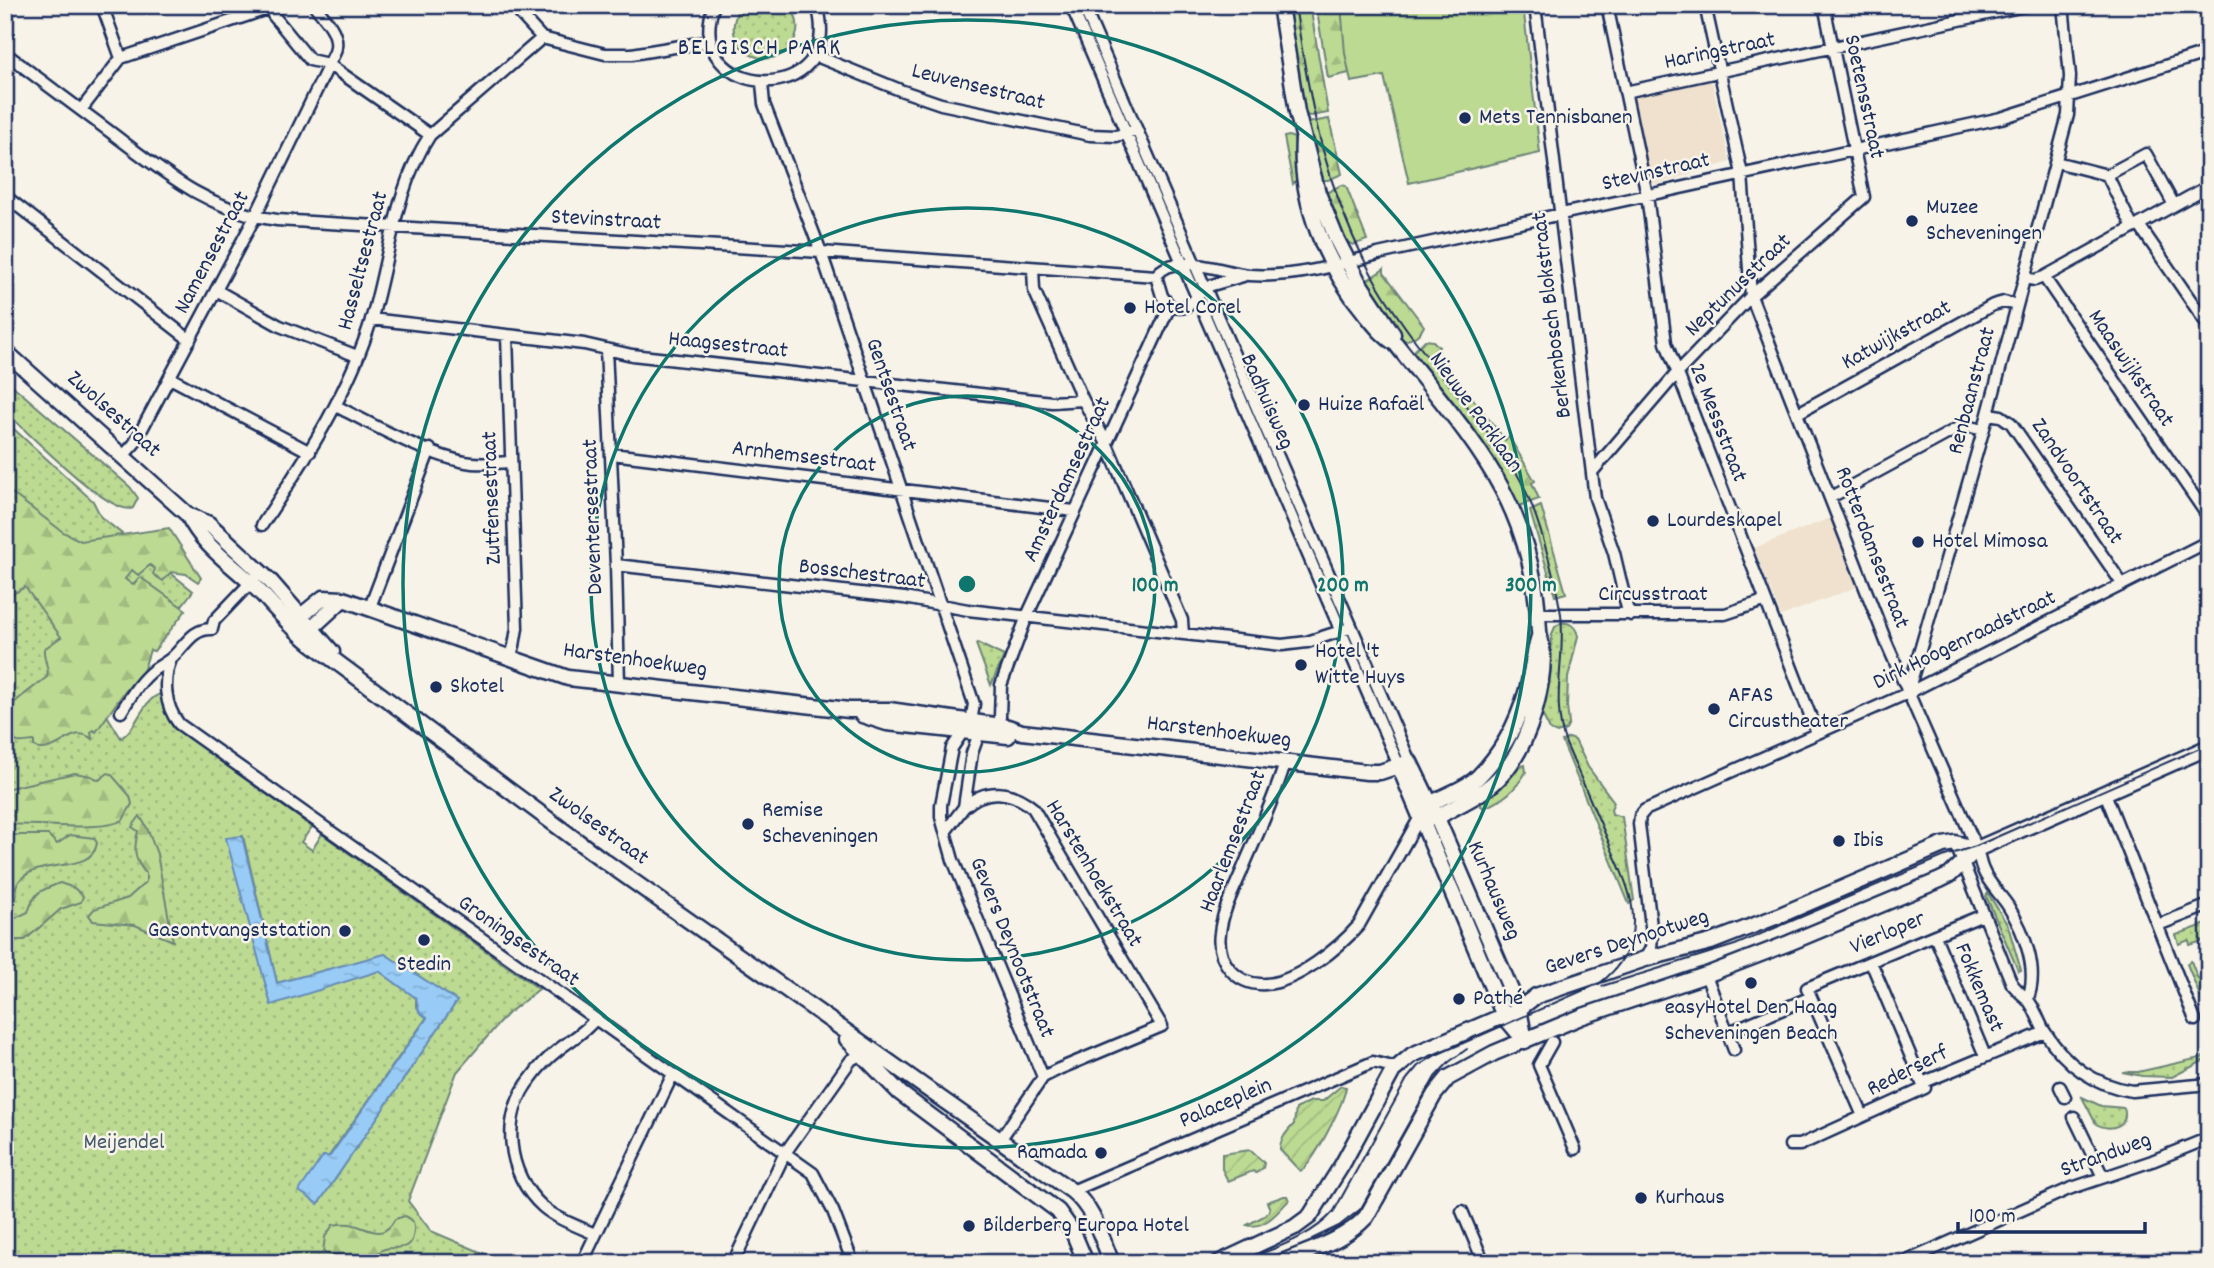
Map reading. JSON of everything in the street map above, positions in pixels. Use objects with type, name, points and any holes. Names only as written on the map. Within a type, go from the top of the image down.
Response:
[{"type":"main road","name":"Nieuwe Parklaan","points":[[1280,5],[1303,139],[1318,193],[1363,290],[1392,332],[1396,344]]},
{"type":"main road","name":"Nieuwe Parklaan","points":[[1303,139],[1301,163],[1313,218],[1334,266],[1352,297],[1385,337],[1396,344],[1458,421],[1498,479],[1518,522],[1531,562],[1543,657],[1541,680],[1530,722],[1515,757],[1502,777],[1485,792],[1437,818]]},
{"type":"main road","name":"Zwolsestraat","points":[[5,351],[188,515],[195,529],[215,552],[255,577],[341,664],[560,829],[832,1023],[865,1051],[1000,1140],[1082,1199],[1112,1263]]},
{"type":"main road","points":[[295,620],[324,598],[344,599]]},
{"type":"main road","name":"Harstenhoekweg","points":[[344,599],[568,678],[849,710],[887,723],[970,729],[1008,727],[1022,732],[1380,772],[1405,764]]},
{"type":"main road","points":[[307,632],[344,599]]},
{"type":"main road","name":"Nieuwe Parklaan","points":[[1420,817],[1430,803],[1476,779],[1496,756],[1511,732],[1526,694],[1539,634]]},
{"type":"main road","points":[[1280,1263],[1344,1236],[1358,1226],[1366,1217],[1440,1087],[1458,1072],[1487,1056],[1583,1016],[1706,975],[1941,880],[1978,849],[2209,747]]},
{"type":"main road","name":"Badhuisweg","points":[[1405,764],[1430,803]]},
{"type":"main road","name":"Badhuisweg","points":[[1405,764],[1420,817]]},
{"type":"main road","name":"Kurhausweg","points":[[1430,803],[1519,1009],[1525,1041]]},
{"type":"main road","points":[[1420,817],[1437,818]]},
{"type":"main road","name":"Kurhausweg","points":[[1420,817],[1504,1016],[1525,1041]]},
{"type":"main road","points":[[1955,843],[1978,849]]},
{"type":"main road","name":"Gevers Deynootweg","points":[[1218,1263],[1295,1227],[1310,1216],[1397,1068],[1412,1055],[1519,1009],[1536,996],[1645,960],[1712,942],[1943,845],[1955,843]]},
{"type":"main road","name":"Zwolsestraat","points":[[865,1051],[900,1093],[1058,1211],[1073,1231],[1086,1263]]},
{"type":"street","points":[[102,5],[121,58]]},
{"type":"street","name":"Namensestraat","points":[[124,455],[134,444],[255,217],[338,42],[333,30],[314,5]]},
{"type":"street","points":[[512,5],[542,38],[605,54],[632,54],[711,41]]},
{"type":"street","points":[[714,5],[709,22],[711,41],[718,57],[742,78],[762,83],[782,81],[803,69],[814,55],[821,37],[822,20],[817,5]]},
{"type":"street","name":"Badhuisweg","points":[[1071,5],[1195,264],[1405,764]]},
{"type":"street","name":"Badhuisweg","points":[[1083,5],[1196,298],[1347,629]]},
{"type":"street","name":"Berkenbosch Blokstraat","points":[[1535,5],[1595,498],[1631,615]]},
{"type":"street","name":"2e Messstraat","points":[[1607,5],[1647,195],[1666,343],[1817,733]]},
{"type":"street","name":"Rotterdamsestraat","points":[[1705,5],[1742,174],[1751,296],[1908,693],[1978,849],[1983,872],[2010,908],[2024,938],[2032,971],[2031,992],[2027,1000]]},
{"type":"street","name":"Soetensstraat","points":[[1824,5],[1864,197]]},
{"type":"street","name":"Haringstraat","points":[[1625,92],[2029,5]]},
{"type":"street","name":"Renbaanstraat","points":[[1908,693],[1988,414],[2068,115],[2070,76],[2063,5]]},
{"type":"street","points":[[81,110],[121,58],[270,6],[273,15],[310,60],[328,64],[430,135]]},
{"type":"street","name":"Hasseltsestraat","points":[[262,525],[336,407],[371,318],[406,179],[430,135],[542,38]]},
{"type":"street","points":[[2069,97],[2209,52]]},
{"type":"street","name":"Stevinstraat","points":[[5,53],[200,196],[255,217],[1156,276],[1168,266],[1184,264],[1250,275],[1288,274],[1334,266],[2001,118],[2069,97]]},
{"type":"street","name":"Leuvensestraat","points":[[814,55],[941,104],[1090,135],[1105,136],[1132,131]]},
{"type":"street","name":"Gentsestraat","points":[[762,83],[764,104],[821,252],[974,704],[970,729]]},
{"type":"street","points":[[2056,162],[2107,175],[2146,154],[2174,205]]},
{"type":"street","points":[[2107,175],[2136,227],[2209,327]]},
{"type":"street","points":[[2024,278],[2035,280],[2044,277],[2209,186]]},
{"type":"street","points":[[5,195],[190,340]]},
{"type":"street","name":"Neptunusstraat","points":[[1591,472],[1677,373],[1751,296],[1864,197]]},
{"type":"street","points":[[1033,268],[1034,290],[1083,400],[1105,442],[1182,620],[1183,634]]},
{"type":"street","name":"Stevinstraat","points":[[1205,287],[1250,275]]},
{"type":"street","points":[[1156,276],[1162,296],[1170,306],[1179,309],[1188,306],[1205,287]]},
{"type":"street","name":"Maaswijkstraat","points":[[2044,277],[2209,518]]},
{"type":"street","points":[[216,290],[280,326],[357,356]]},
{"type":"street","name":"Katwijkstraat","points":[[1798,413],[1993,305],[2004,302],[2016,305]]},
{"type":"street","name":"Amsterdamsestraat","points":[[1000,717],[1002,685],[1027,616],[1170,306]]},
{"type":"street","name":"Haagsestraat","points":[[371,318],[584,344],[632,355],[1052,402],[1083,400]]},
{"type":"street","name":"Zutfensestraat","points":[[507,336],[517,628],[510,658]]},
{"type":"street","name":"Deventersestraat","points":[[606,349],[616,565],[618,683]]},
{"type":"street","points":[[170,377],[310,452]]},
{"type":"street","points":[[336,407],[453,459],[472,463],[510,462]]},
{"type":"street","name":"Zandvoortstraat","points":[[1988,414],[2001,416],[2011,423],[2123,585]]},
{"type":"street","points":[[1831,497],[1958,428],[1967,426],[1983,430]]},
{"type":"street","points":[[370,607],[430,450]]},
{"type":"street","name":"Arnhemsestraat","points":[[612,454],[1074,510]]},
{"type":"street","name":"Dirk Hoogenraadstraat","points":[[1645,960],[1653,935],[1639,824],[1640,816],[1652,805],[1908,693],[2209,541]]},
{"type":"street","name":"Bosschestraat","points":[[616,565],[1282,645],[1307,642],[1347,629]]},
{"type":"street","points":[[121,712],[136,687],[171,659],[192,636],[204,629],[212,629],[215,621],[255,577]]},
{"type":"street","name":"Circusstraat","points":[[1538,614],[1725,614],[1764,600]]},
{"type":"street","name":"Groningsestraat","points":[[171,659],[166,673],[167,697],[178,724],[813,1173],[824,1191],[853,1263]]},
{"type":"street","points":[[945,832],[964,807],[972,753],[977,739],[970,729]]},
{"type":"street","name":"Gevers Deynootstraat","points":[[970,729],[952,748],[941,805],[945,832],[953,860],[1043,1077]]},
{"type":"street","name":"Haarlemsestraat","points":[[1285,763],[1231,895],[1219,934],[1220,953],[1232,974],[1255,985],[1273,984],[1322,960],[1346,940],[1359,925],[1420,817]]},
{"type":"street","name":"Harstenhoekstraat","points":[[964,807],[985,794],[1002,792],[1016,796],[1033,808],[1162,1026],[1043,1077]]},
{"type":"street","points":[[2105,793],[2195,1020]]},
{"type":"street","points":[[1955,843],[2012,984],[2027,1000],[2060,1053],[2095,1080],[2132,1091],[2209,1084]]},
{"type":"street","points":[[2158,925],[2209,905]]},
{"type":"street","name":"Vierloper","points":[[1727,1033],[1871,962],[1983,915]]},
{"type":"street","name":"Fokkemast","points":[[1935,936],[1985,1056]]},
{"type":"street","points":[[1871,962],[1922,1083]]},
{"type":"street","points":[[1706,975],[1734,1050]]},
{"type":"street","points":[[1810,993],[1863,1116]]},
{"type":"street","points":[[594,1019],[555,1052],[531,1077],[516,1100],[510,1126],[514,1163],[527,1191],[545,1209],[595,1234]]},
{"type":"street","name":"Rederserf","points":[[1790,1145],[1800,1145],[1925,1088],[1922,1083],[2045,1032]]},
{"type":"street","points":[[1552,1042],[1539,1065],[1575,1149]]},
{"type":"street","points":[[733,1263],[785,1153],[851,1060],[865,1051]]},
{"type":"street","name":"Palaceplein","points":[[1072,1191],[1373,1062],[1397,1068]]},
{"type":"street","points":[[582,1263],[673,1074]]},
{"type":"street","points":[[1000,1140],[1043,1077]]},
{"type":"street","points":[[2060,1087],[2065,1097]]},
{"type":"street","points":[[2074,1116],[2103,1177]]},
{"type":"street","name":"Strandweg","points":[[1902,1263],[2068,1189],[2152,1161],[2209,1138]]},
{"type":"street","points":[[1462,1211],[1484,1263]]},
{"type":"shaded area","points":[[1709,79],[1712,82],[1730,162],[1657,184],[1651,183],[1647,179],[1632,101],[1635,93]]},
{"type":"shaded area","points":[[1838,515],[1865,584],[1781,616],[1754,548]]},
{"type":"green space","points":[[741,5],[790,5],[798,28],[788,49],[777,57],[765,58],[752,55],[742,48],[735,37],[734,22]]},
{"type":"green space","points":[[1286,5],[1310,5],[1328,113],[1303,115]]},
{"type":"green space","points":[[1316,5],[1341,5],[1349,73],[1328,78]]},
{"type":"green space","name":"Mets Tennisbanen","points":[[1341,5],[1523,5],[1540,153],[1409,183],[1384,76],[1351,82],[1345,53]]},
{"type":"green space","points":[[1329,119],[1342,174],[1328,180],[1318,180],[1305,127],[1312,122]]},
{"type":"green space","points":[[1284,137],[1294,138],[1300,176],[1293,184]]},
{"type":"green space","points":[[1341,185],[1346,186],[1367,240],[1353,245],[1340,238],[1322,195]]},
{"type":"green space","points":[[1384,269],[1384,273],[1424,326],[1418,335],[1410,339],[1403,341],[1363,283]]},
{"type":"green space","points":[[1425,340],[1433,341],[1439,347],[1435,350],[1505,440],[1509,437],[1535,481],[1532,483],[1539,499],[1519,506],[1484,445],[1412,353]]},
{"type":"green space","points":[[5,379],[130,487],[138,498],[133,508],[122,507],[106,500],[68,470],[5,411]]},
{"type":"green space","name":"Meijendel","points":[[5,421],[93,501],[101,517],[193,591],[103,709],[121,738],[150,701],[163,693],[170,720],[175,727],[312,827],[301,842],[312,850],[322,834],[539,989],[506,1015],[457,1072],[408,1201],[431,1231],[506,1263],[5,1263]],"holes":[[[243,836],[277,983],[385,954],[457,1001],[318,1204],[323,1156],[329,1156],[427,1017],[416,1006],[416,998],[379,971],[271,1004],[227,839]]]},
{"type":"green space","points":[[5,488],[63,532],[81,541],[169,528],[201,578],[198,582],[186,574],[171,572],[163,581],[153,574],[155,569],[150,565],[138,575],[132,570],[125,579],[133,585],[140,577],[186,610],[154,651],[150,650],[143,672],[123,694],[96,732],[91,732],[92,739],[79,734],[55,746],[39,749],[34,746],[34,741],[12,740],[6,731],[5,720],[12,705],[47,677],[44,649],[61,637],[25,587],[5,598]]},
{"type":"green space","points":[[1541,506],[1566,593],[1555,596],[1530,511]]},
{"type":"green space","points":[[1561,623],[1572,626],[1578,636],[1568,678],[1569,724],[1566,730],[1557,733],[1550,730],[1542,714],[1550,674],[1552,634],[1555,627]]},
{"type":"green space","points":[[976,644],[1004,656],[991,685]]},
{"type":"green space","points":[[1569,738],[1575,740],[1588,767],[1614,802],[1612,814],[1622,817],[1634,900],[1629,904],[1562,741]]},
{"type":"green space","points":[[1525,765],[1526,772],[1513,789],[1491,805],[1484,808],[1481,806],[1518,767]]},
{"type":"green space","points":[[75,773],[99,780],[108,773],[111,774],[130,796],[132,804],[123,820],[113,824],[84,827],[5,825],[5,789]]},
{"type":"green space","points":[[140,816],[157,854],[173,941],[135,925],[93,921],[89,915],[94,909],[128,898],[146,882],[146,873],[136,854],[138,831],[132,827]]},
{"type":"green space","points":[[5,835],[48,835],[57,844],[70,835],[94,838],[97,843],[93,853],[84,860],[47,867],[24,876],[16,886],[14,902],[5,908]]},
{"type":"green space","points":[[60,883],[74,888],[83,896],[81,902],[61,909],[25,940],[6,937],[5,926],[11,920],[28,912],[40,892]]},
{"type":"green space","points":[[1988,893],[2008,926],[2021,970],[2018,971],[1986,896]]},
{"type":"green space","points":[[2209,923],[2209,939],[2190,945],[2189,940],[2179,944],[2176,935]]},
{"type":"green space","points":[[2191,961],[2198,979],[2209,975],[2209,1018],[2187,964]]},
{"type":"green space","points":[[2208,1056],[2172,1077],[2122,1072],[2138,1072]]},
{"type":"green space","points":[[1341,1086],[1346,1087],[1334,1119],[1320,1146],[1300,1171],[1280,1150],[1286,1133],[1294,1124],[1296,1109],[1311,1101],[1323,1101]]},
{"type":"green space","points":[[2082,1097],[2101,1106],[2124,1108],[2124,1120],[2117,1126],[2107,1128],[2096,1124]]},
{"type":"green space","points":[[1250,1150],[1264,1163],[1263,1168],[1256,1173],[1253,1171],[1228,1181],[1222,1169],[1222,1154]]},
{"type":"green space","points":[[1284,1196],[1289,1200],[1270,1219],[1259,1225],[1247,1225],[1266,1215],[1270,1209],[1267,1202]]},
{"type":"green space","points":[[405,1216],[414,1226],[411,1242],[404,1247],[383,1250],[371,1258],[323,1252],[325,1237],[333,1225],[350,1224],[380,1232],[395,1219]]},
{"type":"water","points":[[242,836],[277,983],[385,954],[457,1001],[318,1204],[299,1191],[323,1156],[330,1156],[427,1018],[419,1012],[416,998],[379,971],[271,1005],[226,838]]},
{"type":"tram line","points":[[1238,1263],[1302,1236],[1334,1211],[1407,1079],[1418,1066],[1436,1055],[1600,983],[1624,956],[1633,929],[1632,909],[1620,867],[1561,728],[1561,614],[1538,522],[1524,487],[1505,455],[1409,332],[1359,251],[1322,149],[1295,5]]},
{"type":"tram line","points":[[1602,986],[1735,945],[1945,856],[1976,846],[2209,744]]},
{"type":"tram line","points":[[1312,1239],[1339,1226],[1362,1208],[1435,1077],[1467,1049]]},
{"type":"place","name":"Mets Tennisbanen","points":[[1465,118]]},
{"type":"place","name":"Muzee Scheveningen","points":[[1912,221]]},
{"type":"place","name":"Hotel Corel","points":[[1130,308]]},
{"type":"place","name":"Huize Rafaël","points":[[1304,405]]},
{"type":"place","name":"Lourdeskapel","points":[[1653,521]]},
{"type":"place","name":"Hotel Mimosa","points":[[1918,542]]},
{"type":"place","name":"Hotel 't Witte Huys","points":[[1301,665]]},
{"type":"place","name":"Skotel","points":[[436,687]]},
{"type":"place","name":"AFAS Circustheater","points":[[1714,709]]},
{"type":"place","name":"Remise Scheveningen","points":[[748,824]]},
{"type":"place","name":"Ibis","points":[[1839,841]]},
{"type":"place","name":"Gasontvangststation","points":[[345,931]]},
{"type":"place","name":"Stedin","points":[[424,940]]},
{"type":"place","name":"easyHotel Den Haag Scheveningen Beach","points":[[1751,983]]},
{"type":"place","name":"Pathé","points":[[1459,999]]},
{"type":"place","name":"Ramada","points":[[1101,1153]]},
{"type":"place","name":"Kurhaus","points":[[1641,1198]]},
{"type":"place","name":"Bilderberg Europa Hotel","points":[[969,1226]]},
{"type":"district","name":"BELGISCH PARK","points":[[760,49]]}]
